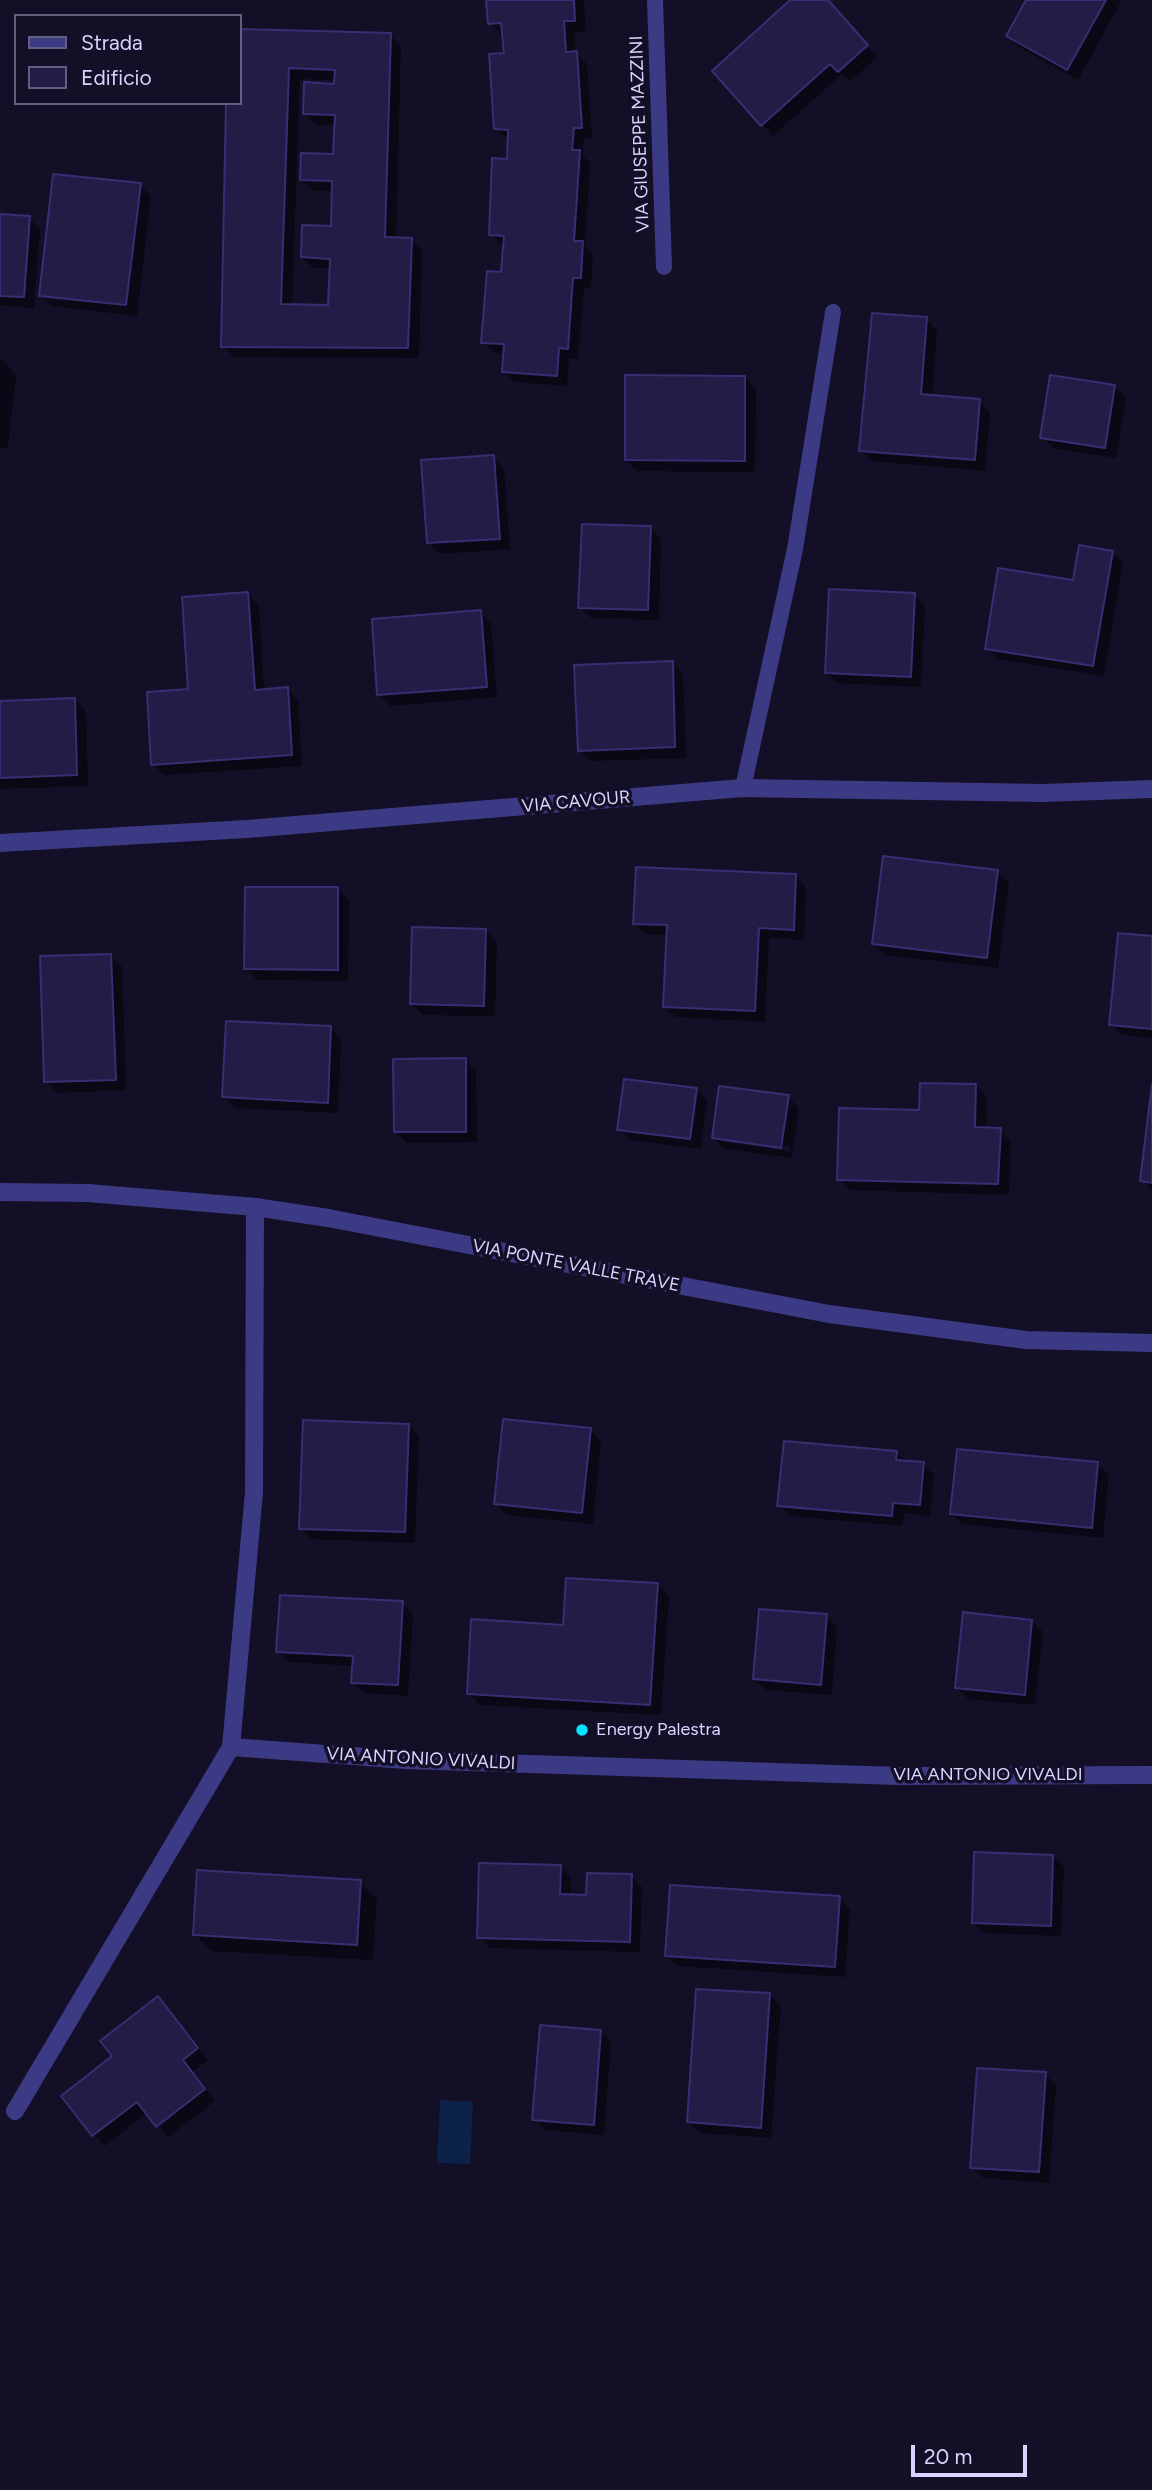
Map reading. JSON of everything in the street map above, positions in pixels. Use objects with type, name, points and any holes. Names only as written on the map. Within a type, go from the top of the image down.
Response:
[{"type":"street","name":"VIA CAVOUR","points":[[0,843],[247,829],[743,788],[1043,793],[1152,789]]},
{"type":"street","name":"VIA PONTE VALLE TRAVE","points":[[0,1192],[88,1193],[255,1207],[328,1218],[829,1314],[1026,1340],[1152,1343]]},
{"type":"street","points":[[15,2111],[231,1747],[254,1492],[255,1207]]},
{"type":"street","name":"VIA ANTONIO VIVALDI","points":[[231,1747],[407,1760],[885,1775],[1152,1775]]},
{"type":"lane","name":"VIA GIUSEPPE MAZZINI","points":[[655,0],[664,267]]},
{"type":"lane","points":[[743,788],[795,549],[833,312]]},
{"type":"water","points":[[440,2100],[473,2102],[470,2164],[437,2163]]},
{"type":"building","points":[[486,0],[574,0],[575,21],[564,21],[566,52],[577,51],[582,128],[574,128],[572,150],[580,150],[574,241],[583,241],[581,278],[573,278],[568,349],[559,348],[557,376],[502,372],[504,344],[481,343],[487,271],[501,272],[504,236],[489,235],[492,158],[507,159],[508,130],[494,129],[489,54],[504,53],[501,23],[488,24]]},
{"type":"building","points":[[790,0],[828,0],[868,45],[838,72],[830,64],[761,126],[712,71]]},
{"type":"building","points":[[1026,0],[1106,0],[1067,70],[1006,36]]},
{"type":"building","points":[[242,29],[391,33],[385,237],[412,238],[408,348],[221,347],[226,105],[242,105]],"holes":[[[289,68],[335,70],[334,84],[304,82],[303,114],[335,115],[333,154],[301,153],[300,180],[332,181],[331,226],[302,225],[301,257],[330,259],[328,305],[281,304]]]},
{"type":"building","points":[[53,174],[141,183],[126,305],[39,296]]},
{"type":"building","points":[[0,214],[30,216],[24,297],[0,296]]},
{"type":"building","points":[[872,313],[927,317],[921,394],[980,399],[975,460],[859,451]]},
{"type":"building","points":[[625,375],[745,376],[745,461],[625,460]]},
{"type":"building","points":[[1050,375],[1115,385],[1105,448],[1040,438]]},
{"type":"building","points":[[494,455],[500,539],[427,543],[421,460]]},
{"type":"building","points":[[582,524],[651,526],[648,610],[578,608]]},
{"type":"building","points":[[1079,545],[1113,551],[1093,666],[985,649],[998,568],[1073,580]]},
{"type":"building","points":[[829,589],[915,593],[911,677],[825,673]]},
{"type":"building","points":[[248,592],[255,690],[288,687],[292,755],[151,765],[147,692],[188,689],[182,597]]},
{"type":"building","points":[[481,610],[487,687],[377,695],[372,619]]},
{"type":"building","points":[[673,661],[675,747],[578,751],[574,665]]},
{"type":"building","points":[[75,698],[77,775],[0,778],[0,701]]},
{"type":"building","points":[[883,856],[998,870],[987,958],[872,944]]},
{"type":"building","points":[[636,867],[796,874],[794,930],[759,928],[755,1011],[663,1007],[667,925],[633,924]]},
{"type":"building","points":[[245,887],[338,887],[338,970],[244,969]]},
{"type":"building","points":[[412,927],[486,929],[484,1006],[410,1004]]},
{"type":"building","points":[[1118,933],[1152,936],[1152,1029],[1109,1025]]},
{"type":"building","points":[[111,954],[116,1080],[44,1082],[40,956]]},
{"type":"building","points":[[226,1021],[331,1026],[328,1103],[222,1097]]},
{"type":"building","points":[[466,1058],[466,1132],[394,1132],[393,1059]]},
{"type":"building","points":[[624,1079],[697,1088],[690,1139],[617,1130]]},
{"type":"building","points":[[920,1083],[976,1084],[975,1127],[1001,1128],[998,1184],[837,1180],[839,1108],[919,1110]]},
{"type":"building","points":[[1152,1084],[1152,1183],[1140,1181]]},
{"type":"building","points":[[719,1086],[789,1095],[781,1148],[712,1138]]},
{"type":"building","points":[[503,1419],[591,1428],[582,1513],[494,1504]]},
{"type":"building","points":[[303,1420],[409,1424],[405,1532],[299,1529]]},
{"type":"building","points":[[784,1441],[897,1451],[896,1460],[924,1462],[920,1505],[893,1503],[892,1516],[777,1506]]},
{"type":"building","points":[[957,1449],[1098,1462],[1092,1528],[950,1514]]},
{"type":"building","points":[[566,1578],[658,1583],[650,1705],[467,1694],[471,1619],[563,1625]]},
{"type":"building","points":[[280,1595],[403,1601],[398,1685],[351,1683],[353,1656],[276,1652]]},
{"type":"building","points":[[759,1609],[827,1614],[821,1685],[753,1679]]},
{"type":"building","points":[[963,1612],[1032,1620],[1025,1695],[955,1688]]},
{"type":"building","points":[[974,1852],[1053,1855],[1051,1926],[972,1923]]},
{"type":"building","points":[[479,1863],[561,1865],[560,1894],[586,1895],[587,1873],[632,1874],[630,1942],[477,1938]]},
{"type":"building","points":[[197,1870],[361,1880],[357,1945],[193,1935]]},
{"type":"building","points":[[670,1885],[840,1896],[835,1967],[665,1956]]},
{"type":"building","points":[[696,1989],[770,1993],[761,2128],[687,2122]]},
{"type":"building","points":[[158,1996],[198,2048],[183,2060],[205,2089],[156,2127],[137,2102],[92,2136],[61,2096],[112,2056],[100,2041]]},
{"type":"building","points":[[540,2025],[601,2030],[594,2125],[532,2120]]},
{"type":"building","points":[[977,2068],[1046,2072],[1039,2172],[970,2168]]},
{"type":"place","name":"Energy Palestra","points":[[582,1730]]}]
